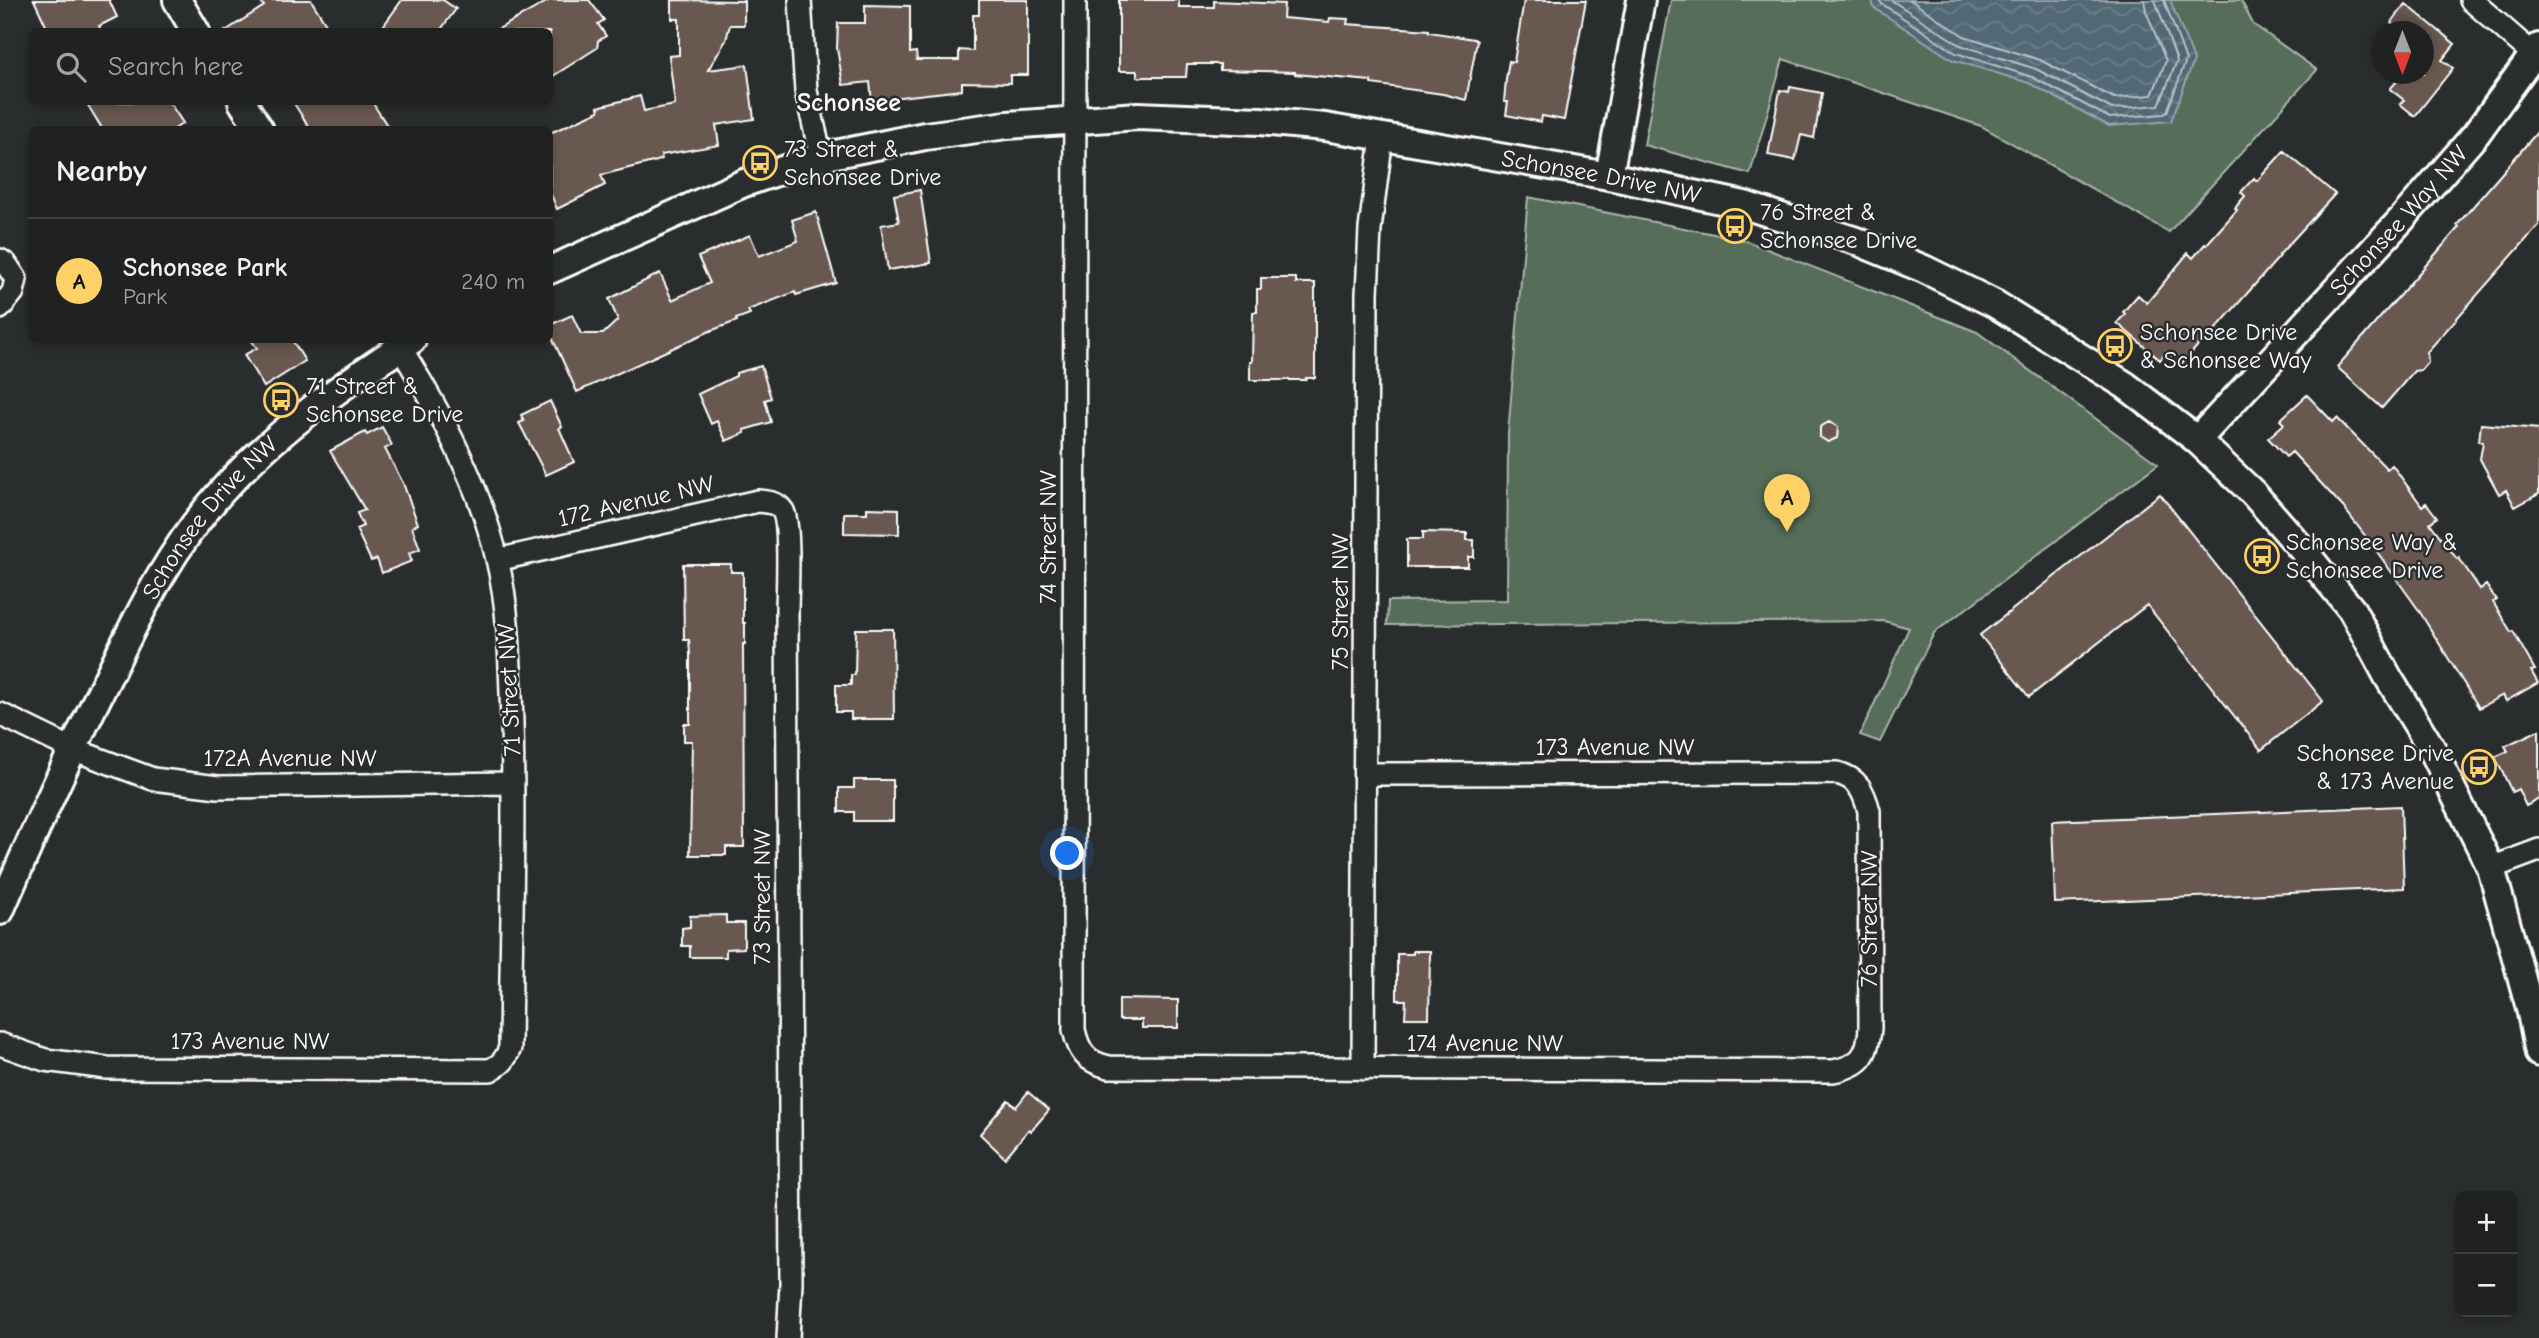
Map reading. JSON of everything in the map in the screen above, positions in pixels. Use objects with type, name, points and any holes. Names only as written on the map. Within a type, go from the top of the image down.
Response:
[{"type":"street","points":[[177,0],[194,28]]},
{"type":"street","points":[[800,0],[806,91],[821,157]]},
{"type":"street","name":"74 Street NW","points":[[1075,0],[1074,1030],[1082,1054],[1097,1065]]},
{"type":"street","points":[[1609,176],[1642,0]]},
{"type":"street","name":"Schonsee Way NW","points":[[2197,440],[2410,211],[2476,134],[2536,51],[2471,0]]},
{"type":"street","points":[[244,105],[257,126]]},
{"type":"street","name":"Schonsee Drive NW","points":[[553,269],[744,183],[821,157],[925,136],[1138,116],[1260,121],[1325,127],[1609,176],[1696,193],[1776,214],[1856,241],[1924,269],[1995,303],[2125,385],[2197,440],[2253,493],[2353,610],[2388,677],[2432,749],[2491,868],[2530,1008],[2539,1053]]},
{"type":"street","name":"75 Street NW","points":[[1363,1069],[1367,284],[1370,229],[1382,137]]},
{"type":"street","points":[[0,260],[16,279],[13,292],[0,308]]},
{"type":"street","name":"Schonsee Drive NW","points":[[0,911],[72,749],[144,603],[195,523],[223,490],[285,432],[402,343]]},
{"type":"street","name":"71 Street NW","points":[[404,343],[454,440],[486,524],[497,560],[509,644],[513,783],[510,1048],[502,1064]]},
{"type":"street","name":"172 Avenue NW","points":[[497,560],[758,501],[774,503],[783,512]]},
{"type":"street","name":"73 Street NW","points":[[783,512],[787,561],[791,1283],[788,1338]]},
{"type":"street","points":[[0,715],[72,749]]},
{"type":"street","name":"172A Avenue NW","points":[[72,749],[153,779],[218,787],[513,783]]},
{"type":"street","name":"173 Avenue NW","points":[[1365,774],[1838,773],[1849,776],[1860,786]]},
{"type":"street","name":"76 Street NW","points":[[1860,786],[1869,811],[1870,1028],[1865,1052]]},
{"type":"street","points":[[2491,868],[2539,850]]},
{"type":"street","name":"173 Avenue NW","points":[[0,1044],[45,1060],[107,1068],[490,1070],[502,1064]]},
{"type":"street","name":"174 Avenue NW","points":[[1097,1065],[1833,1072],[1849,1069],[1865,1052]]},
{"type":"green space","points":[[1671,0],[2241,0],[2253,24],[2317,70],[2169,232],[1981,126],[1783,59],[1750,174],[1644,145]]},
{"type":"green space","points":[[1528,197],[1744,240],[1977,332],[2158,464],[1934,633],[1880,742],[1860,735],[1909,628],[1884,621],[1387,625],[1388,601],[1507,600],[1508,434]]},
{"type":"water","points":[[1872,0],[2170,0],[2194,60],[2171,121],[2109,126],[2029,83],[1953,60],[1874,8]]},
{"type":"building","points":[[34,0],[109,0],[117,17],[99,26],[100,28],[47,28]]},
{"type":"building","points":[[259,0],[311,0],[328,28],[230,28],[264,6]]},
{"type":"building","points":[[402,0],[443,0],[456,9],[442,28],[382,28]]},
{"type":"building","points":[[550,0],[589,0],[604,20],[598,24],[606,36],[598,41],[597,48],[553,76],[553,28],[500,28]]},
{"type":"building","points":[[672,0],[744,1],[744,25],[730,25],[726,40],[708,70],[747,65],[754,119],[716,125],[719,145],[661,155],[662,159],[657,161],[601,175],[605,185],[557,209],[553,199],[553,132],[599,111],[598,107],[640,96],[644,111],[675,105],[669,56],[679,55],[679,19],[672,19]]},
{"type":"building","points":[[979,0],[1028,0],[1028,75],[1010,75],[1010,83],[962,82],[962,90],[872,102],[870,82],[843,85],[837,48],[838,23],[865,23],[865,5],[910,6],[910,53],[916,52],[917,60],[959,60],[959,50],[973,51],[973,15],[979,15]]},
{"type":"building","points":[[1119,0],[1179,0],[1179,7],[1214,7],[1214,1],[1284,4],[1283,18],[1329,22],[1330,18],[1348,19],[1347,24],[1429,30],[1474,39],[1477,41],[1466,100],[1371,84],[1371,81],[1295,72],[1220,70],[1220,64],[1187,64],[1186,77],[1137,77],[1137,71],[1119,71]]},
{"type":"building","points":[[1524,0],[1586,0],[1564,120],[1542,116],[1541,122],[1506,115],[1506,79],[1509,61],[1514,62]]},
{"type":"building","points":[[2406,4],[2427,21],[2393,21]]},
{"type":"building","points":[[2434,27],[2455,44],[2442,60],[2453,68],[2415,116],[2400,104],[2404,100],[2390,89],[2394,84],[2434,84]]},
{"type":"building","points":[[1790,87],[1822,93],[1814,138],[1801,135],[1795,160],[1768,155],[1780,90],[1789,92]]},
{"type":"building","points":[[88,105],[171,105],[183,123],[179,126],[101,126]]},
{"type":"building","points":[[295,105],[374,105],[387,126],[308,126]]},
{"type":"building","points":[[2539,130],[2539,225],[2427,352],[2428,362],[2421,370],[2414,371],[2382,408],[2337,367]]},
{"type":"building","points":[[2284,151],[2335,194],[2181,365],[2166,352],[2160,360],[2117,323],[2125,314],[2123,312],[2138,295],[2147,303],[2188,253],[2193,258],[2206,245],[2237,210],[2235,208],[2245,196],[2241,192],[2254,178],[2257,181]]},
{"type":"building","points":[[920,190],[931,263],[888,270],[881,225],[899,222],[894,195]]},
{"type":"building","points":[[816,212],[836,283],[796,295],[795,292],[748,310],[750,314],[736,319],[737,321],[577,392],[553,340],[553,324],[572,315],[581,334],[603,334],[618,320],[609,299],[660,273],[672,300],[710,283],[698,257],[750,235],[759,256],[798,241],[792,220]]},
{"type":"building","points":[[1261,278],[1296,278],[1296,283],[1315,283],[1315,378],[1250,380],[1253,312],[1257,312],[1257,289],[1261,289]]},
{"type":"building","points":[[253,343],[294,343],[305,361],[264,387],[244,355],[257,348]]},
{"type":"building","points":[[761,366],[771,398],[765,400],[771,422],[744,430],[745,433],[726,441],[717,421],[711,424],[698,394],[736,376],[736,373]]},
{"type":"building","points":[[2307,395],[2333,422],[2337,418],[2387,469],[2392,465],[2422,506],[2426,503],[2437,517],[2430,523],[2480,589],[2486,585],[2496,600],[2493,602],[2535,670],[2531,671],[2538,683],[2506,701],[2503,695],[2479,708],[2418,609],[2343,507],[2292,452],[2286,457],[2268,438],[2284,424],[2280,420]]},
{"type":"building","points":[[550,401],[574,462],[546,475],[519,423],[524,421],[521,415]]},
{"type":"building","points":[[1829,422],[1838,427],[1837,438],[1828,442],[1820,437],[1820,427]]},
{"type":"building","points":[[2481,424],[2539,429],[2539,494],[2515,507],[2506,490],[2499,494],[2480,459],[2483,442],[2479,441]]},
{"type":"building","points":[[382,427],[392,445],[385,449],[403,483],[418,524],[412,527],[420,549],[409,553],[412,561],[382,573],[377,559],[371,561],[356,529],[363,526],[357,513],[365,510],[330,451],[365,432],[367,435]]},
{"type":"building","points":[[2160,494],[2323,701],[2261,750],[2147,605],[2029,697],[1980,635]]},
{"type":"building","points":[[867,508],[899,509],[899,534],[844,533],[844,513],[867,513]]},
{"type":"building","points":[[1423,532],[1467,533],[1467,540],[1474,540],[1474,557],[1468,557],[1468,567],[1407,567],[1407,539],[1423,539]]},
{"type":"building","points":[[683,564],[731,564],[731,572],[743,572],[744,847],[726,847],[726,855],[690,855],[692,741],[684,741],[684,724],[690,724],[690,653],[689,640],[684,640]]},
{"type":"building","points":[[856,629],[893,629],[894,719],[851,719],[851,712],[836,712],[836,685],[851,685],[851,675],[855,675]]},
{"type":"building","points":[[2539,730],[2539,799],[2526,806],[2518,789],[2512,792],[2495,757],[2508,751],[2505,746]]},
{"type":"building","points":[[854,780],[893,780],[893,821],[854,821],[854,812],[839,812],[839,788],[854,788]]},
{"type":"building","points":[[2401,806],[2404,888],[2055,903],[2052,821]]},
{"type":"building","points":[[726,915],[726,923],[744,923],[744,948],[726,949],[726,957],[690,957],[690,946],[682,946],[682,928],[690,927],[690,916]]},
{"type":"building","points":[[1413,951],[1430,951],[1429,1018],[1405,1018],[1406,1000],[1397,1000],[1397,954],[1413,954]]},
{"type":"building","points":[[1119,999],[1178,1000],[1178,1028],[1142,1028],[1142,1020],[1119,1020]]},
{"type":"building","points":[[1028,1092],[1049,1110],[1005,1158],[980,1134],[1008,1100],[1016,1107]]},
{"type":"place","name":"73 Street & Schonsee Drive","points":[[760,163]]},
{"type":"place","name":"76 Street & Schonsee Drive","points":[[1735,226]]},
{"type":"place","name":"Schonsee Drive & Schonsee Way","points":[[2115,346]]},
{"type":"place","name":"71 Street & Schonsee Drive","points":[[281,400]]},
{"type":"place","name":"Schonsee Park","points":[[1787,532]]},
{"type":"place","name":"Schonsee Way & Schonsee Drive","points":[[2262,556]]},
{"type":"place","name":"Schonsee Drive & 173 Avenue","points":[[2479,767]]},
{"type":"district","name":"Schonsee","points":[[849,103]]}]
